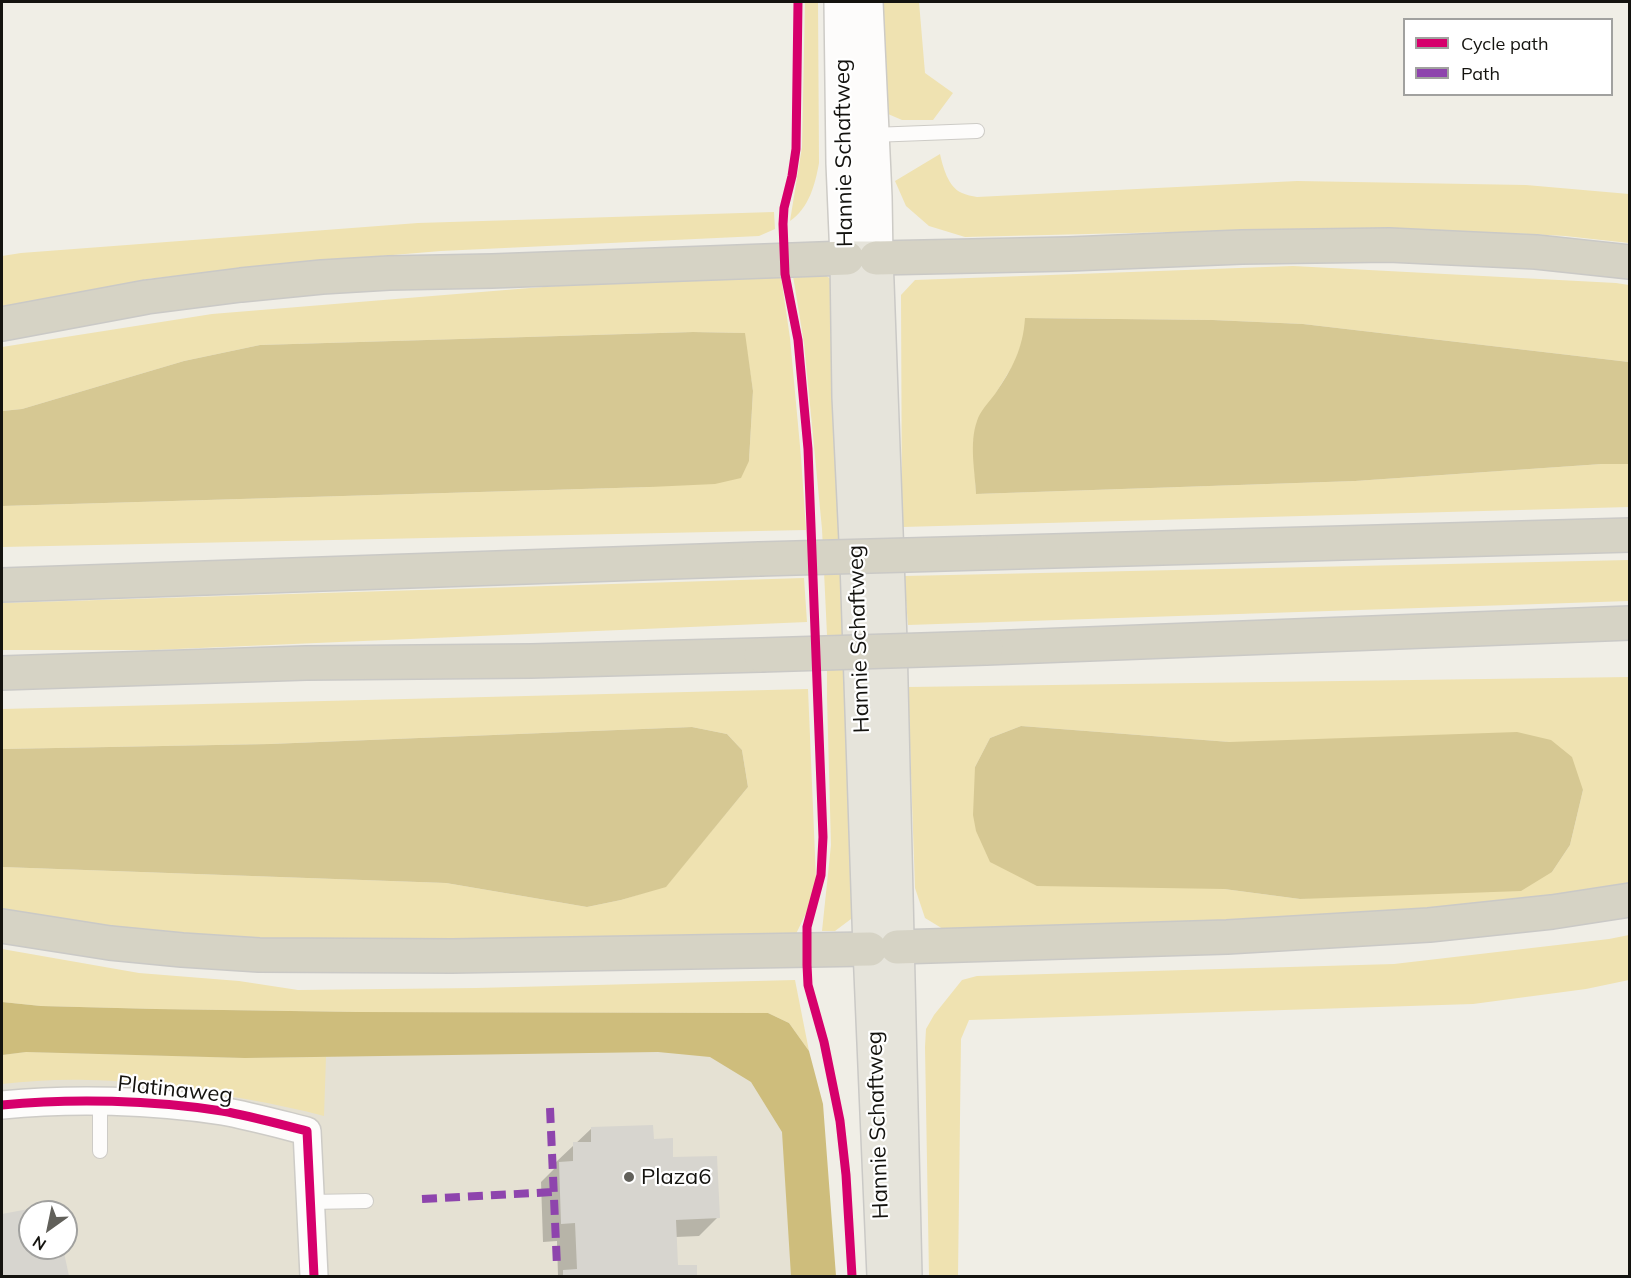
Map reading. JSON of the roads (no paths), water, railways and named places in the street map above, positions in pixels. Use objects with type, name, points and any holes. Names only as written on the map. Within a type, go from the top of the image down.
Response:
[{"type":"highway","points":[[2,324],[147,297],[322,277],[390,273],[1242,247],[1389,245],[1536,252],[1629,261]]},
{"type":"highway","points":[[2,585],[759,559],[1629,534]]},
{"type":"highway","points":[[2,673],[306,663],[531,661],[761,655],[1629,623]]},
{"type":"highway","points":[[2,926],[110,943],[259,955],[452,956],[884,948],[1227,937],[1406,927],[1552,912],[1629,900]]},
{"type":"main road","name":"Hannie Schaftweg","points":[[841,2],[858,135]]},
{"type":"main road","name":"Hannie Schaftweg","points":[[866,2],[858,135],[861,258],[849,397],[857,562],[905,1276]]},
{"type":"main road","name":"Hannie Schaftweg","points":[[884,948],[884,1276]]},
{"type":"street","name":"Platinaweg","points":[[2,1105],[55,1102],[155,1104],[222,1112],[307,1131],[310,1202]]},
{"type":"street","points":[[310,1202],[314,1276]]},
{"type":"lane","points":[[858,135],[977,131]]},
{"type":"lane","points":[[100,1102],[100,1151]]},
{"type":"lane","points":[[310,1202],[366,1201]]},
{"type":"place","name":"Plaza6","points":[[629,1177]]}]
